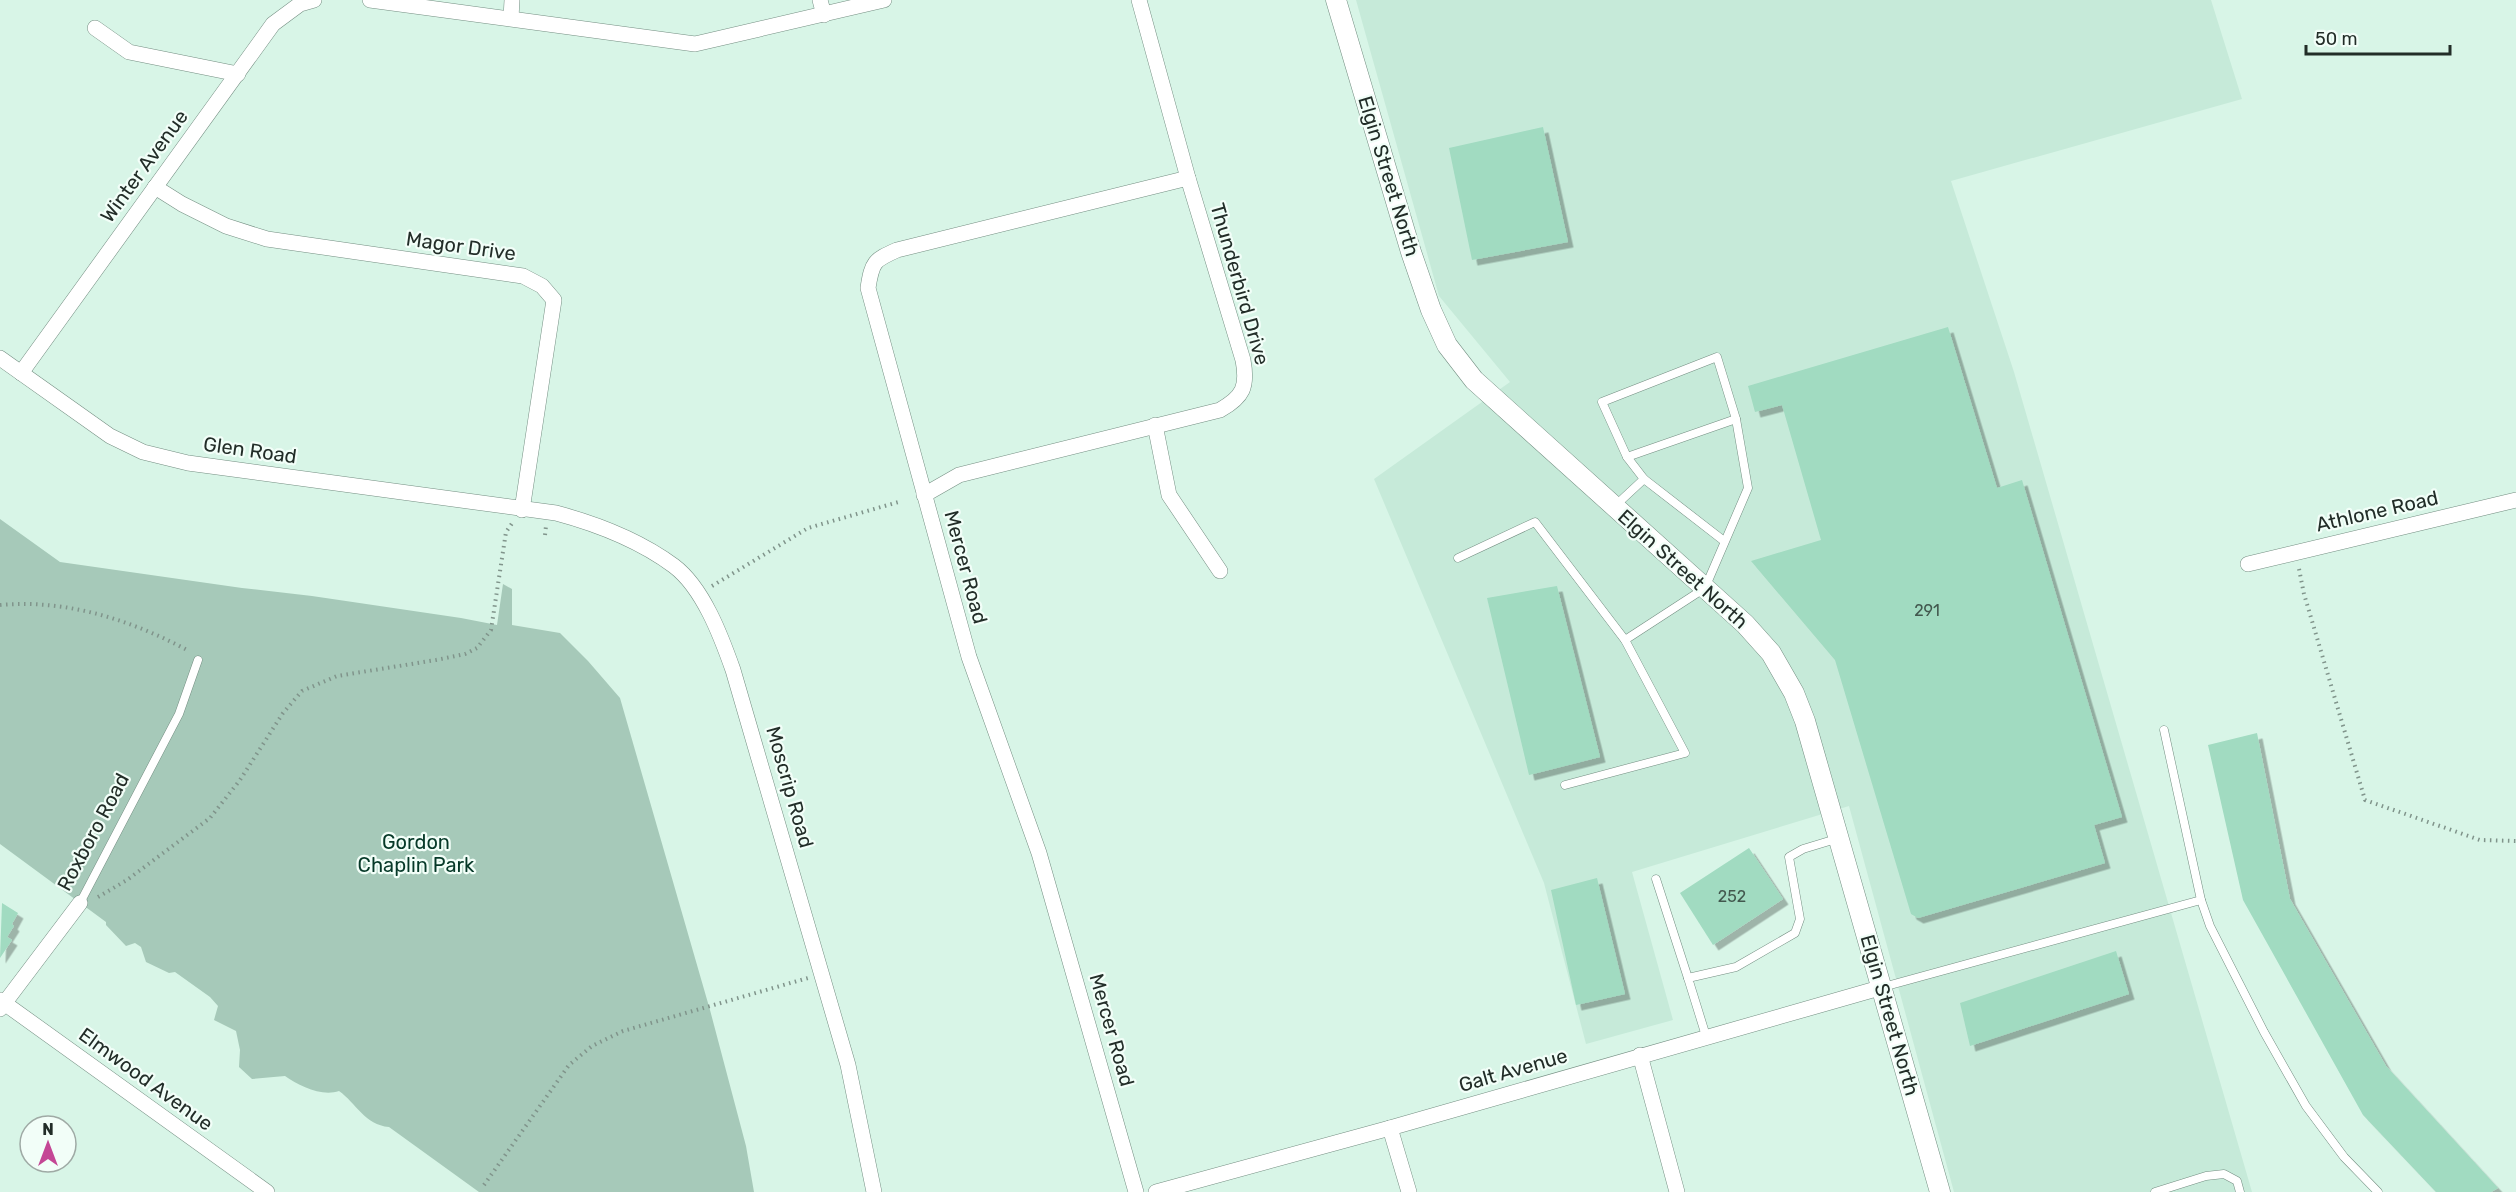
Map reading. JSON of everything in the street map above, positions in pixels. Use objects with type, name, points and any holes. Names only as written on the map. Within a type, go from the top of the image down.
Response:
[{"type":"street","name":"Winter Avenue","points":[[21,373],[273,24],[300,4],[314,0]]},
{"type":"street","points":[[370,0],[694,44],[884,0]]},
{"type":"street","points":[[511,18],[512,0]]},
{"type":"street","points":[[820,0],[824,15]]},
{"type":"street","name":"Thunderbird Drive","points":[[924,495],[958,475],[1220,410],[1236,401],[1244,386],[1243,360],[1188,178],[1139,0]]},
{"type":"street","name":"Elgin Street North","points":[[1336,0],[1411,252],[1431,310],[1447,345],[1474,380],[1745,624],[1771,653],[1794,693],[1839,838],[1940,1192]]},
{"type":"street","points":[[95,28],[129,52],[238,74]]},
{"type":"street","name":"Mercer Road","points":[[1136,1192],[1039,853],[969,657],[868,288],[871,271],[878,258],[897,250],[1188,178]]},
{"type":"street","name":"Magor Drive","points":[[155,187],[225,226],[267,239],[523,276],[542,286],[554,300],[522,510]]},
{"type":"street","name":"Glen Road","points":[[0,358],[110,436],[143,452],[188,463],[522,510]]},
{"type":"street","points":[[1155,425],[1169,495],[1220,571]]},
{"type":"street","name":"Athlone Road","points":[[2248,564],[2516,500]]},
{"type":"street","name":"Moscrip Road","points":[[522,510],[555,513],[611,530],[675,567],[698,594],[724,643],[734,670],[855,1094],[874,1192]]},
{"type":"street","name":"Roxboro Road","points":[[1,1004],[80,903]]},
{"type":"street","name":"Galt Avenue","points":[[1156,1192],[1390,1128],[1882,987]]},
{"type":"street","name":"Elmwood Avenue","points":[[1,1004],[267,1192]]},
{"type":"street","points":[[1640,1055],[1677,1192]]},
{"type":"street","points":[[1390,1128],[1409,1192]]},
{"type":"lane","points":[[1625,640],[1705,588],[1748,489],[1736,419],[1717,357],[1602,402],[1627,456],[1644,479],[1724,541]]},
{"type":"lane","points":[[1627,456],[1736,419]]},
{"type":"lane","points":[[1615,506],[1644,479]]},
{"type":"lane","points":[[1458,558],[1535,522],[1625,640],[1686,753],[1565,784]]},
{"type":"lane","name":"Roxboro Road","points":[[80,903],[179,714],[198,660]]},
{"type":"lane","points":[[2164,730],[2201,900],[2210,926],[2264,1032],[2306,1106],[2344,1157],[2378,1192]]},
{"type":"lane","points":[[1688,978],[1736,968],[1795,933],[1800,920],[1789,857],[1803,849],[1839,838]]},
{"type":"lane","points":[[1656,879],[1706,1036]]},
{"type":"lane","points":[[1882,987],[2201,900]]},
{"type":"lane","points":[[2155,1192],[2206,1176],[2224,1174],[2237,1181],[2240,1192]]},
{"type":"path","points":[[698,594],[808,528],[902,501]]},
{"type":"path","points":[[97,897],[127,880],[210,818],[240,780],[283,713],[302,691],[337,676],[436,660],[465,654],[477,648],[491,630],[506,532],[522,510]]},
{"type":"path","points":[[2296,552],[2304,594],[2365,800],[2480,840],[2516,841]]},
{"type":"path","points":[[0,605],[46,604],[96,614],[174,643],[193,653],[198,660]]},
{"type":"path","points":[[484,1185],[569,1065],[592,1046],[623,1031],[822,974]]},
{"type":"shaded area","points":[[1356,0],[2211,0],[2242,99],[1951,181],[2014,372],[2252,1192],[1954,1192],[1849,806],[1632,872],[1673,1020],[1586,1044],[1544,883],[1374,479],[1510,382],[1439,296]]},
{"type":"green space","name":"Gordon Chaplin Park","points":[[0,519],[60,562],[312,596],[497,625],[503,584],[512,589],[512,625],[560,633],[620,698],[710,1010],[746,1146],[754,1192],[479,1192],[389,1127],[367,1118],[339,1091],[318,1092],[285,1076],[252,1079],[239,1067],[240,1050],[236,1031],[214,1020],[218,1006],[210,997],[175,972],[169,973],[146,962],[141,947],[135,943],[126,946],[106,925],[106,922],[0,844]]},
{"type":"building","points":[[1543,127],[1568,242],[1472,260],[1449,148]]},
{"type":"building","points":[[1948,327],[1997,488],[2022,480],[2122,817],[2094,825],[2105,863],[1918,918],[1911,914],[1835,660],[1751,561],[1821,540],[1782,405],[1755,412],[1748,386]]},
{"type":"building","points":[[1557,586],[1600,757],[1529,775],[1487,598]]},
{"type":"building","points":[[2257,733],[2290,899],[2386,1066],[2498,1188],[2491,1192],[2436,1192],[2363,1115],[2243,900],[2208,745]]},
{"type":"building","points":[[1749,848],[1783,899],[1713,945],[1680,893]]},
{"type":"building","points":[[1597,878],[1625,994],[1576,1005],[1551,890]]},
{"type":"building","points":[[2,903],[18,913],[7,937],[12,940],[0,958]]},
{"type":"building","points":[[2116,951],[2129,994],[1970,1046],[1960,1003]]}]
